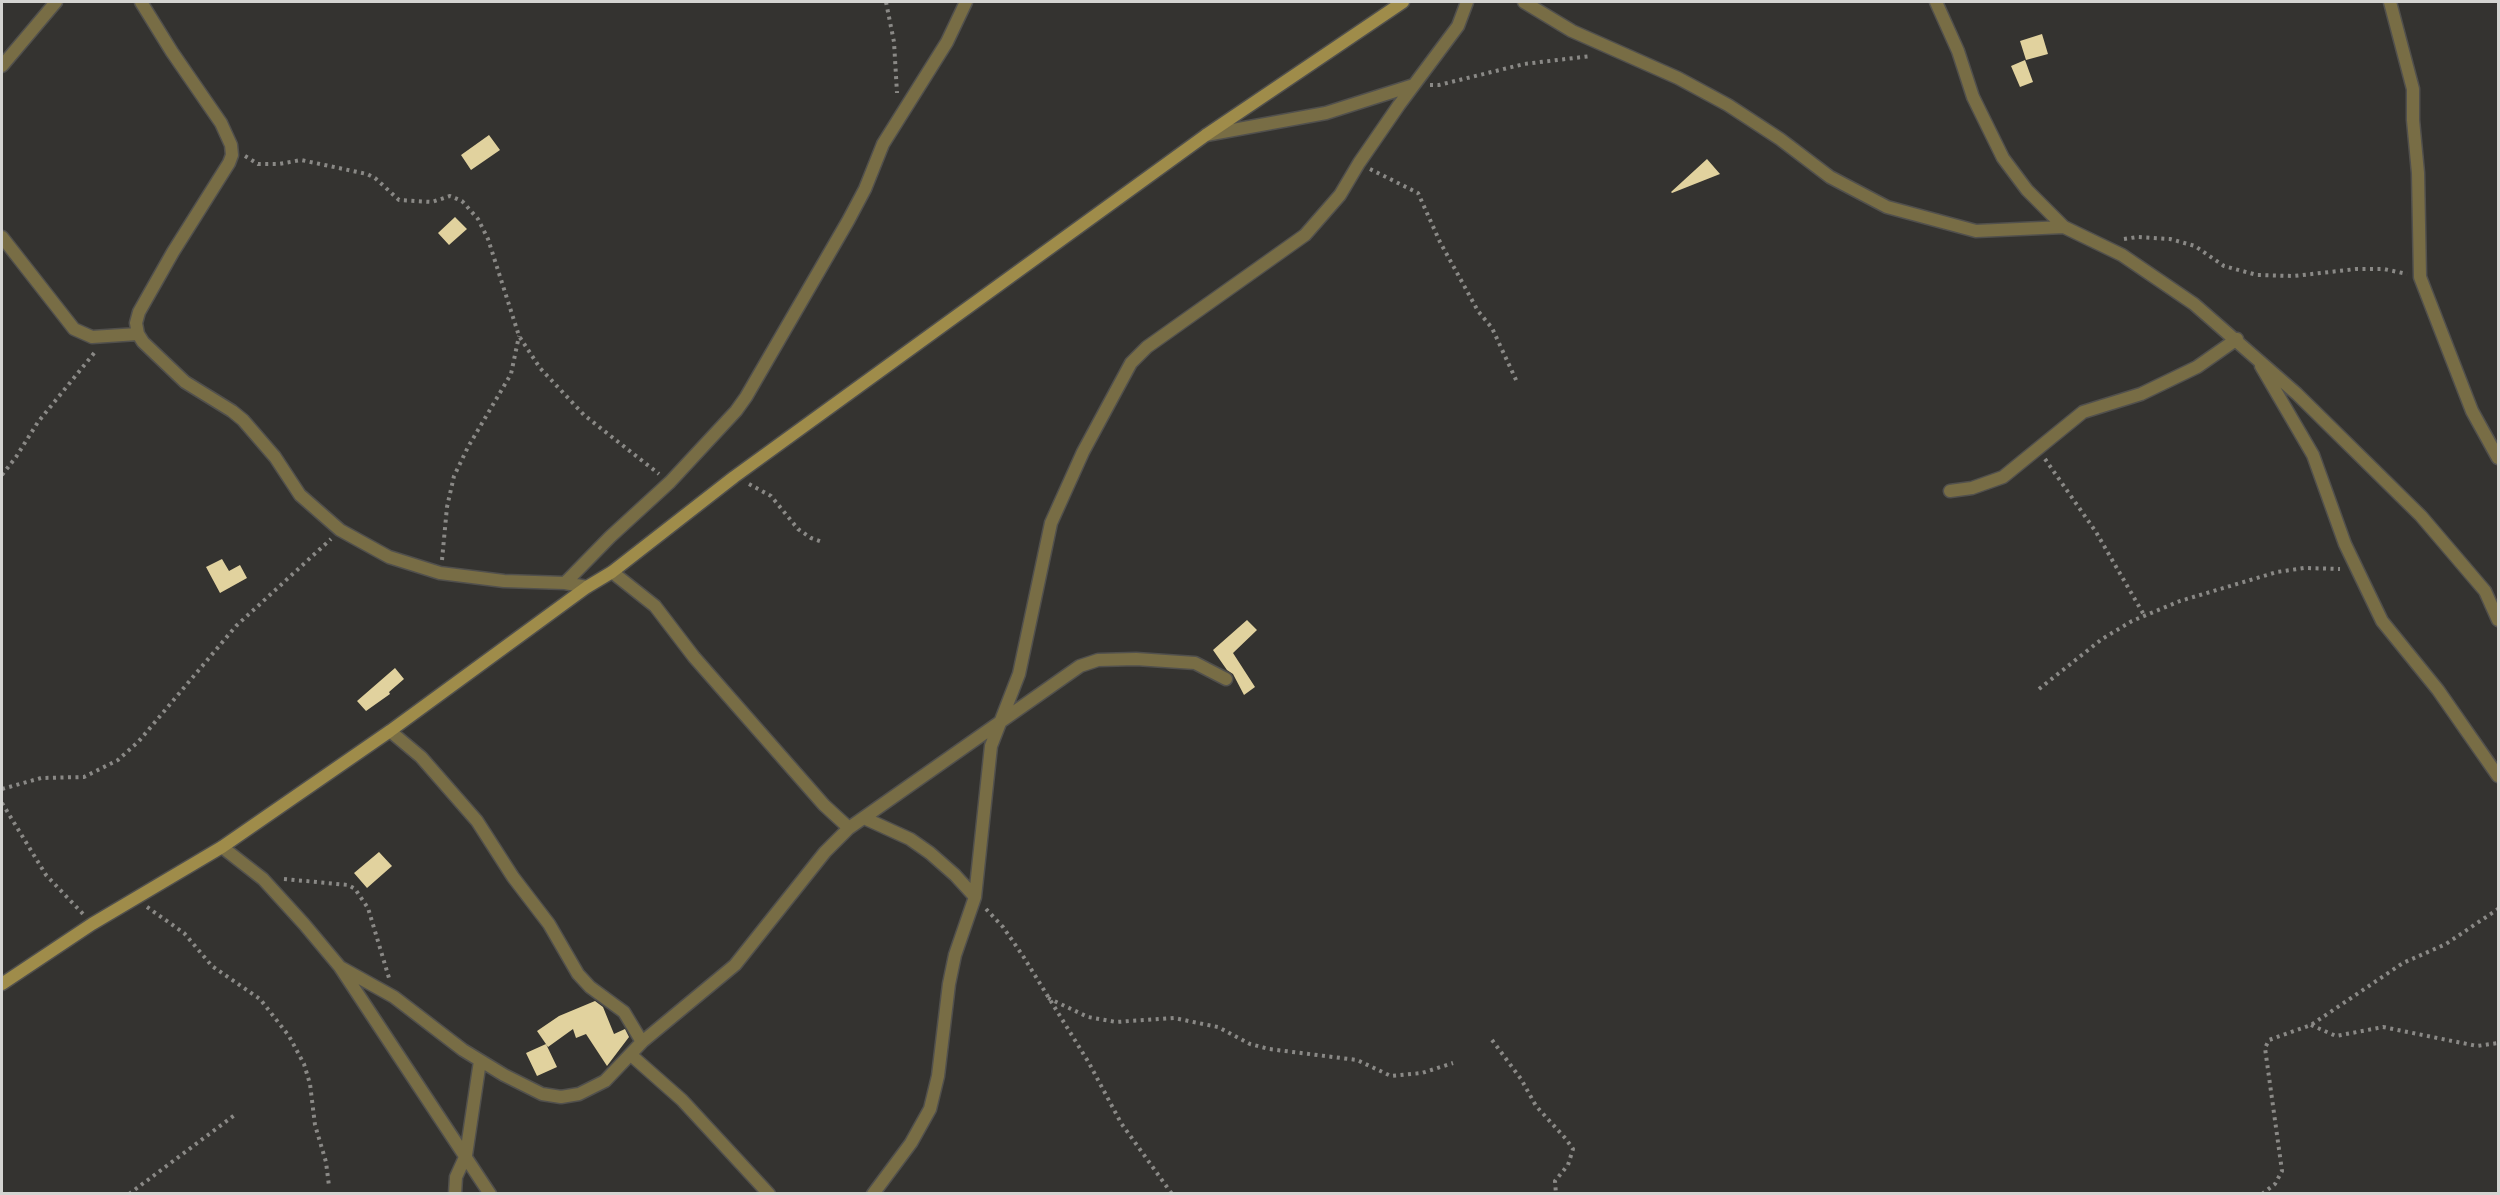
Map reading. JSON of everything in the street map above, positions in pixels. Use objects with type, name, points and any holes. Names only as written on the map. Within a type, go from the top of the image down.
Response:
[{"type":"street","points":[[2,66],[56,2]]},
{"type":"street","points":[[141,2],[172,52],[222,123],[231,145],[232,155],[139,312],[136,323],[138,334],[150,351],[184,382],[243,420],[275,457],[300,495],[340,530],[388,557],[440,573],[504,581],[565,583],[587,587]]},
{"type":"street","points":[[565,583],[610,537],[670,482],[736,411],[848,221],[895,124],[947,42],[966,2]]},
{"type":"street","points":[[2,984],[92,924],[222,846],[390,731],[587,587],[612,572],[734,477],[1206,135],[1403,2]]},
{"type":"street","points":[[873,1194],[911,1143],[930,1109],[938,1076],[949,984],[955,955],[975,897],[988,764],[997,725],[1019,674],[1051,523],[1083,452],[1131,363],[1147,347],[1305,235],[1340,195],[1359,163],[1458,26],[1467,2]]},
{"type":"street","points":[[1524,2],[1572,31],[1678,78],[1728,105],[1780,138],[1830,177],[1887,207],[1976,231],[2064,227]]},
{"type":"street","points":[[1936,2],[1958,51],[1973,97],[2002,158],[2027,190],[2064,227],[2122,255],[2157,277],[2237,339],[2297,394],[2421,516],[2485,591],[2499,620]]},
{"type":"street","points":[[2390,2],[2413,89],[2413,120],[2418,173],[2420,277],[2472,411],[2499,458]]},
{"type":"street","points":[[1206,135],[1326,113],[1415,85]]},
{"type":"street","points":[[2,237],[74,329],[85,335],[107,338],[138,334]]},
{"type":"street","points":[[1950,491],[1972,488],[2003,477],[2083,412],[2141,394],[2197,367],[2237,339]]},
{"type":"street","points":[[2256,357],[2313,455],[2356,569],[2382,621],[2438,690],[2499,776]]},
{"type":"street","points":[[612,572],[655,606],[694,657],[810,790],[849,828]]},
{"type":"street","points":[[340,967],[394,997],[480,1061],[542,1094],[561,1097],[579,1094],[605,1081],[642,1042],[735,965],[825,852],[849,828],[1080,666],[1098,660],[1136,658],[1195,663],[1226,679]]},
{"type":"street","points":[[390,731],[421,757],[477,821],[513,877],[549,924],[579,974],[590,987],[624,1012],[642,1042]]},
{"type":"street","points":[[864,818],[910,839],[930,853],[975,897]]},
{"type":"street","points":[[222,846],[263,879],[340,967],[490,1194]]},
{"type":"street","points":[[632,1055],[682,1100],[770,1194]]},
{"type":"street","points":[[455,1194],[456,1177],[466,1155],[480,1061]]},
{"type":"path","points":[[886,2],[894,42],[898,82],[895,124]]},
{"type":"path","points":[[1415,85],[1439,86],[1524,63],[1621,54]]},
{"type":"path","points":[[231,145],[258,164],[279,164],[301,160],[367,174],[375,178],[399,200],[432,202],[450,196],[462,201],[478,219],[488,239],[519,336],[540,368],[598,426],[670,482]]},
{"type":"path","points":[[1359,163],[1418,193],[1440,242],[1478,311],[1492,328],[1517,382]]},
{"type":"path","points":[[2099,244],[2137,237],[2170,239],[2195,246],[2224,266],[2258,275],[2294,276],[2356,269],[2384,269],[2420,277]]},
{"type":"path","points":[[440,573],[447,507],[454,476],[468,447],[511,374],[519,336]]},
{"type":"path","points":[[2,476],[38,422],[107,338]]},
{"type":"path","points":[[2039,450],[2096,532],[2144,615]]},
{"type":"path","points":[[734,477],[771,496],[798,529],[822,542]]},
{"type":"path","points":[[2,789],[41,778],[84,777],[101,771],[118,760],[139,741],[236,626],[259,603],[306,564],[340,530]]},
{"type":"path","points":[[2038,689],[2102,639],[2144,615],[2180,600],[2277,572],[2304,568],[2356,569]]},
{"type":"path","points":[[2,803],[46,875],[92,924]]},
{"type":"path","points":[[263,879],[338,883],[355,889],[363,899],[372,918],[394,997]]},
{"type":"path","points":[[975,897],[1003,927],[1089,1063],[1122,1123],[1172,1194]]},
{"type":"path","points":[[134,899],[172,923],[184,933],[212,966],[260,999],[289,1036],[304,1064],[310,1084],[315,1125],[326,1162],[329,1186]]},
{"type":"path","points":[[2262,1194],[2280,1178],[2283,1161],[2265,1048],[2269,1040],[2311,1024],[2403,963],[2446,944],[2499,909]]},
{"type":"path","points":[[1048,998],[1088,1017],[1116,1022],[1174,1018],[1218,1027],[1250,1044],[1269,1049],[1357,1060],[1391,1076],[1422,1073],[1454,1063]]},
{"type":"path","points":[[2311,1024],[2336,1036],[2383,1027],[2477,1046],[2499,1043]]},
{"type":"path","points":[[1492,1040],[1521,1079],[1536,1106],[1573,1149],[1568,1165],[1555,1181],[1556,1194]]},
{"type":"path","points":[[129,1194],[236,1114]]},
{"type":"building","points":[[2042,34],[2048,54],[2026,60],[2020,41]]},
{"type":"building","points":[[2025,60],[2033,82],[2020,87],[2011,66]]},
{"type":"building","points":[[489,135],[500,150],[471,170],[461,155]]},
{"type":"building","points":[[1707,159],[1720,174],[1671,192]]},
{"type":"building","points":[[455,217],[467,229],[449,245],[438,233]]},
{"type":"building","points":[[222,559],[229,571],[240,565],[247,578],[220,593],[206,567]]},
{"type":"building","points":[[1247,620],[1257,630],[1233,653],[1255,687],[1244,695],[1233,674],[1227,670],[1213,650]]},
{"type":"building","points":[[395,668],[404,679],[389,692],[390,694],[366,711],[357,701]]},
{"type":"building","points":[[379,852],[392,866],[367,888],[354,873]]},
{"type":"building","points":[[595,1001],[603,1007],[614,1034],[625,1029],[629,1037],[607,1066],[586,1034],[576,1038],[573,1029],[548,1047],[537,1031],[559,1016]]},
{"type":"building","points":[[546,1044],[557,1067],[537,1076],[526,1053]]}]
